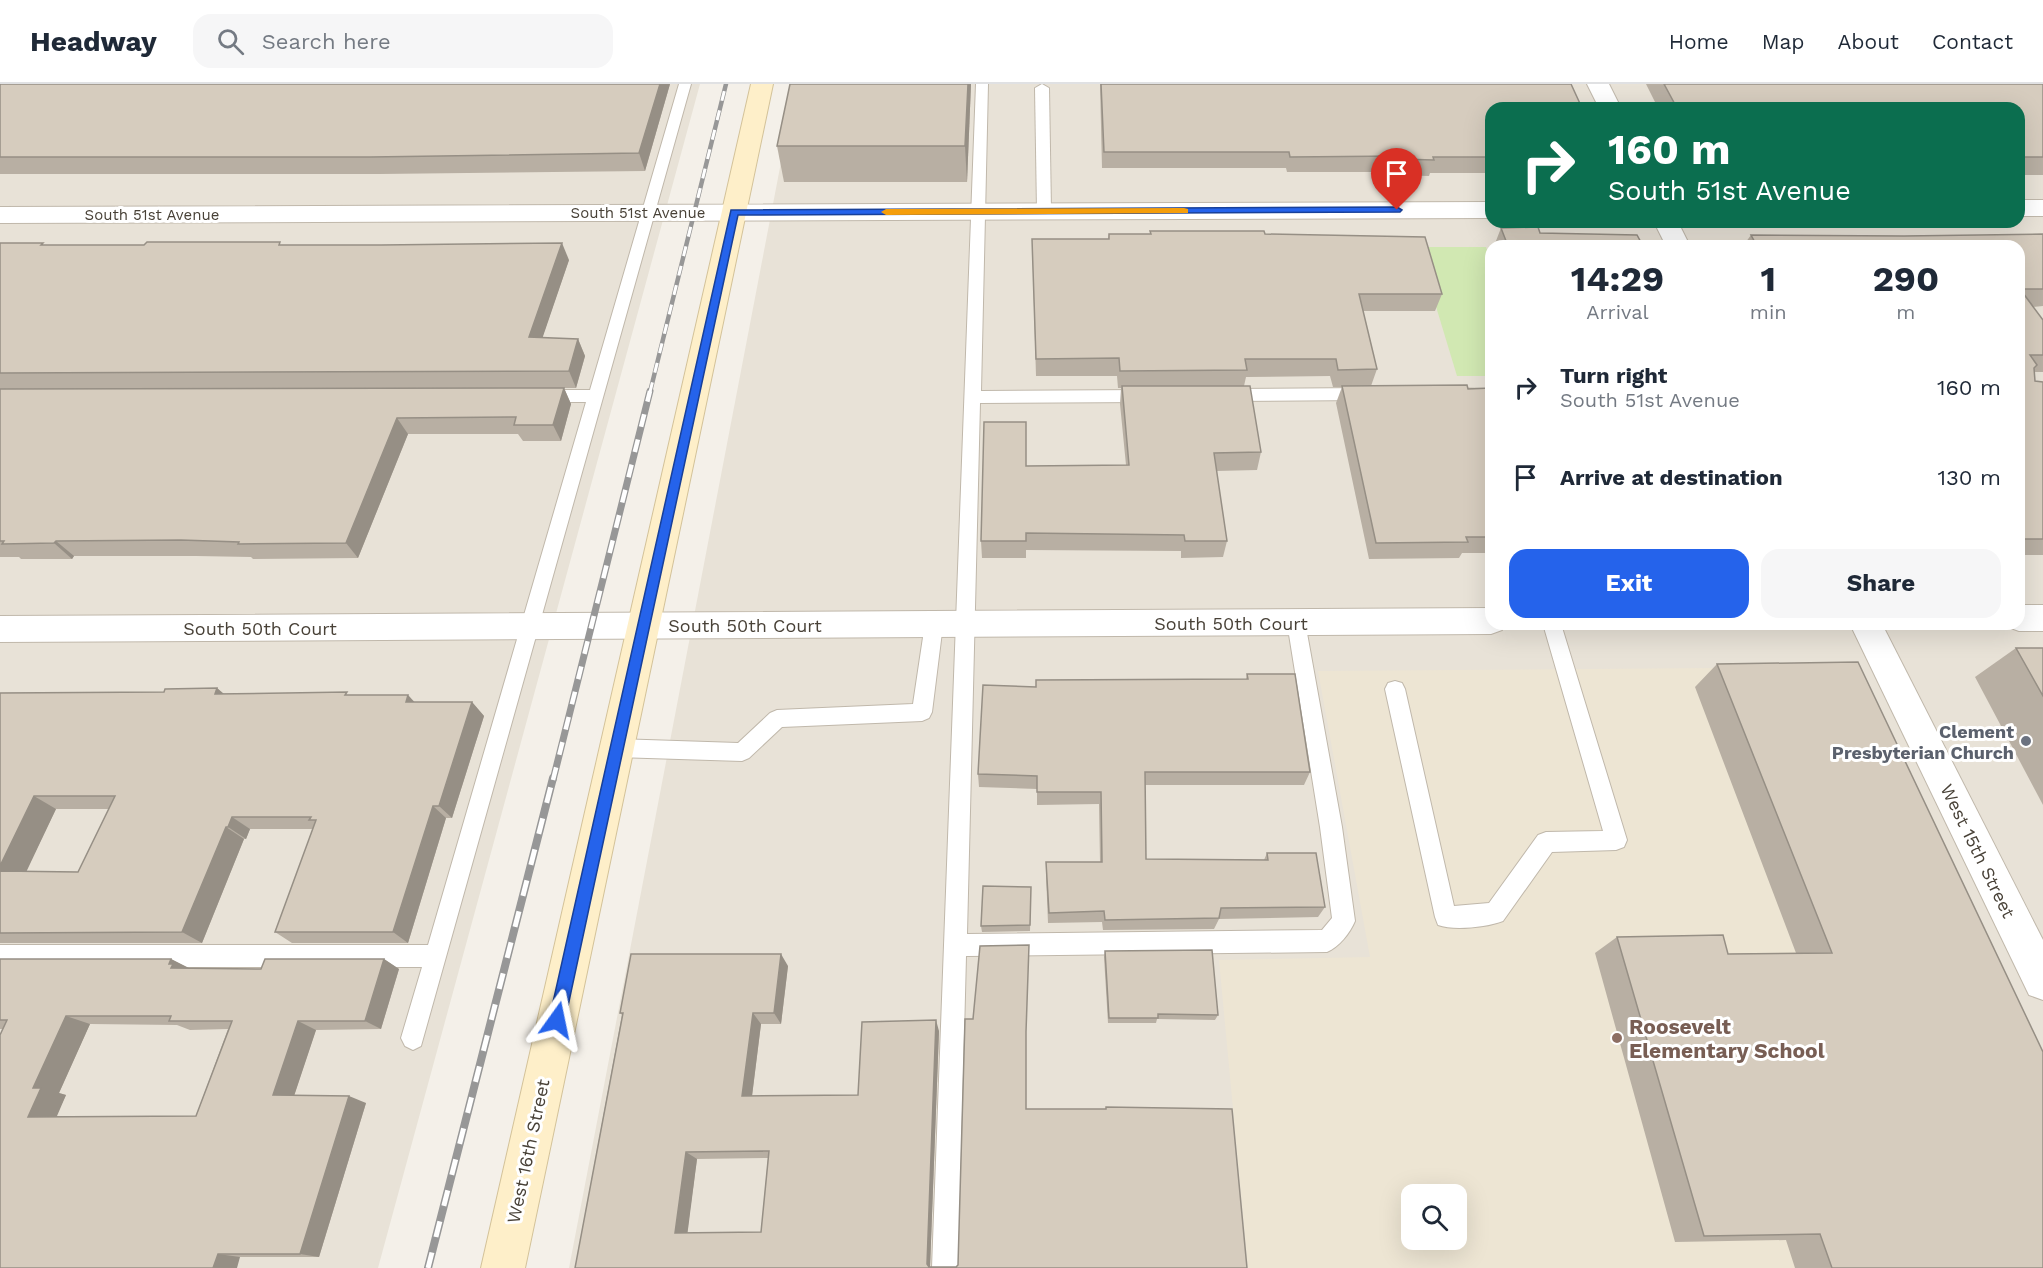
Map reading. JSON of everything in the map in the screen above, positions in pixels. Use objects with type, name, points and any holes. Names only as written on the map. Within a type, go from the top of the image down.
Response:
[{"type":"street","name":"West 16th Street","points":[[502,1268],[762,84]]},
{"type":"street","points":[[1598,84],[1607,102]]},
{"type":"street","points":[[2025,208],[2043,208]]},
{"type":"street","name":"South 51st Avenue","points":[[0,215],[1485,210]]},
{"type":"street","points":[[2025,618],[2043,618]]},
{"type":"street","name":"South 50th Court","points":[[0,629],[1485,621]]},
{"type":"street","name":"West 15th Street","points":[[1869,630],[2032,935],[2043,981]]},
{"type":"lane","points":[[414,1038],[685,84]]},
{"type":"lane","points":[[945,1268],[955,945],[950,624],[972,397],[982,84]]},
{"type":"lane","points":[[1042,88],[1044,211]]},
{"type":"lane","points":[[1208,395],[1385,394]]},
{"type":"lane","points":[[523,396],[596,396]]},
{"type":"lane","points":[[972,397],[1161,396]]},
{"type":"lane","points":[[955,945],[1327,941],[1344,921],[1329,816],[1296,622]]},
{"type":"lane","points":[[616,748],[742,752],[777,719],[922,712],[950,624]]},
{"type":"lane","points":[[1395,689],[1446,916],[1495,913],[1546,842],[1616,840],[1554,630]]},
{"type":"lane","points":[[0,956],[437,956]]},
{"type":"shaded area","points":[[0,84],[700,84],[378,1268],[0,1268]]},
{"type":"shaded area","points":[[796,84],[2043,84],[2043,1268],[569,1268]]},
{"type":"shaded area","name":"Roosevelt Elementary School","points":[[1832,667],[2043,1268],[1248,1268],[1219,960],[1370,957],[1318,671]]},
{"type":"green space","points":[[1418,247],[1485,247],[1485,376],[1457,376]]},
{"type":"building","points":[[0,84],[660,84],[639,153],[370,157],[0,157]]},
{"type":"building","points":[[790,84],[968,84],[965,146],[777,146]]},
{"type":"building","points":[[1101,84],[1571,84],[1579,102],[1485,102],[1485,157],[1433,157],[1434,160],[1398,159],[1398,156],[1290,157],[1289,152],[1104,152]]},
{"type":"building","points":[[1664,84],[2043,84],[2043,157],[2025,157],[2025,102],[1674,102]]},
{"type":"building","points":[[1501,228],[1538,228],[1540,233],[1637,235],[1640,240],[1506,240]]},
{"type":"building","points":[[1150,231],[1264,231],[1265,234],[1425,237],[1442,294],[1359,294],[1377,369],[1338,370],[1336,359],[1245,359],[1247,370],[1120,371],[1119,358],[1036,359],[1032,239],[1109,239],[1109,234],[1151,234]]},
{"type":"building","points":[[2043,234],[2043,289],[2025,289],[2025,240],[1754,240],[1751,235]]},
{"type":"building","points":[[147,242],[280,242],[279,245],[562,243],[529,337],[578,339],[569,371],[0,373],[0,243],[144,245]]},
{"type":"building","points":[[2025,296],[2043,320],[2043,355],[2030,355],[2037,365],[2034,368],[2035,381],[2043,382],[2043,539],[2025,539]]},
{"type":"building","points":[[1467,385],[1468,389],[1485,388],[1485,537],[1466,537],[1468,542],[1376,543],[1342,386]]},
{"type":"building","points":[[1122,386],[1250,386],[1261,452],[1214,453],[1227,541],[1185,541],[1184,535],[1026,533],[1026,541],[981,541],[984,422],[1026,422],[1026,466],[1129,465]]},
{"type":"building","points":[[564,388],[553,425],[514,425],[516,417],[397,418],[346,543],[238,544],[239,542],[181,540],[2,544],[4,541],[0,541],[0,389]]},
{"type":"building","points":[[2016,648],[2043,648],[2043,696]]},
{"type":"building","points":[[1858,662],[2043,1052],[2043,1268],[1832,1268],[1820,1234],[1704,1236],[1617,937],[1723,935],[1728,954],[1832,953],[1717,664]]},
{"type":"building","points":[[1247,674],[1295,674],[1310,772],[1145,772],[1146,859],[1268,860],[1267,853],[1316,853],[1325,907],[1221,908],[1219,918],[1105,920],[1104,911],[1049,913],[1046,862],[1102,862],[1101,792],[1037,792],[1037,776],[978,774],[983,685],[1036,687],[1036,680],[1248,679]]},
{"type":"building","points":[[217,688],[215,694],[347,692],[345,695],[408,695],[406,702],[472,702],[439,806],[433,806],[393,932],[275,932],[316,820],[309,820],[311,817],[232,817],[182,932],[0,933],[0,871],[78,872],[115,796],[34,796],[0,866],[0,693],[164,692],[165,689]]},
{"type":"building","points":[[983,886],[1031,887],[1030,925],[981,926]]},
{"type":"building","points":[[1029,945],[1026,1109],[1106,1109],[1106,1107],[1232,1109],[1247,1268],[575,1268],[623,1013],[620,1013],[631,954],[781,954],[774,1013],[753,1013],[742,1096],[858,1095],[862,1022],[936,1020],[927,1264],[929,1267],[956,1267],[958,1265],[965,1019],[973,1019],[980,946]],"holes":[[[769,1151],[761,1232],[675,1233],[686,1152]]]},
{"type":"building","points":[[1212,950],[1218,1015],[1158,1014],[1158,1018],[1109,1018],[1105,951]]},
{"type":"building","points":[[0,959],[171,959],[169,964],[173,964],[171,968],[261,969],[265,959],[384,959],[365,1021],[298,1021],[273,1095],[349,1096],[300,1254],[218,1254],[213,1268],[0,1268],[0,1035],[7,1020],[0,1020]],"holes":[[[66,1016],[171,1016],[169,1021],[232,1021],[196,1116],[28,1117],[41,1088],[33,1088]]]},
{"type":"railway","points":[[650,392],[726,84]]},
{"type":"railway","points":[[553,780],[650,391]]},
{"type":"railway","points":[[428,1268],[553,778]]},
{"type":"slow traffic","points":[[886,212],[1184,211]]},
{"type":"place","name":"Clement Presbyterian Church","points":[[2026,741]]},
{"type":"place","name":"Roosevelt Elementary School","points":[[1617,1038]]},
{"type":"route","points":[[557,1020],[734,212],[1397,210]]}]
